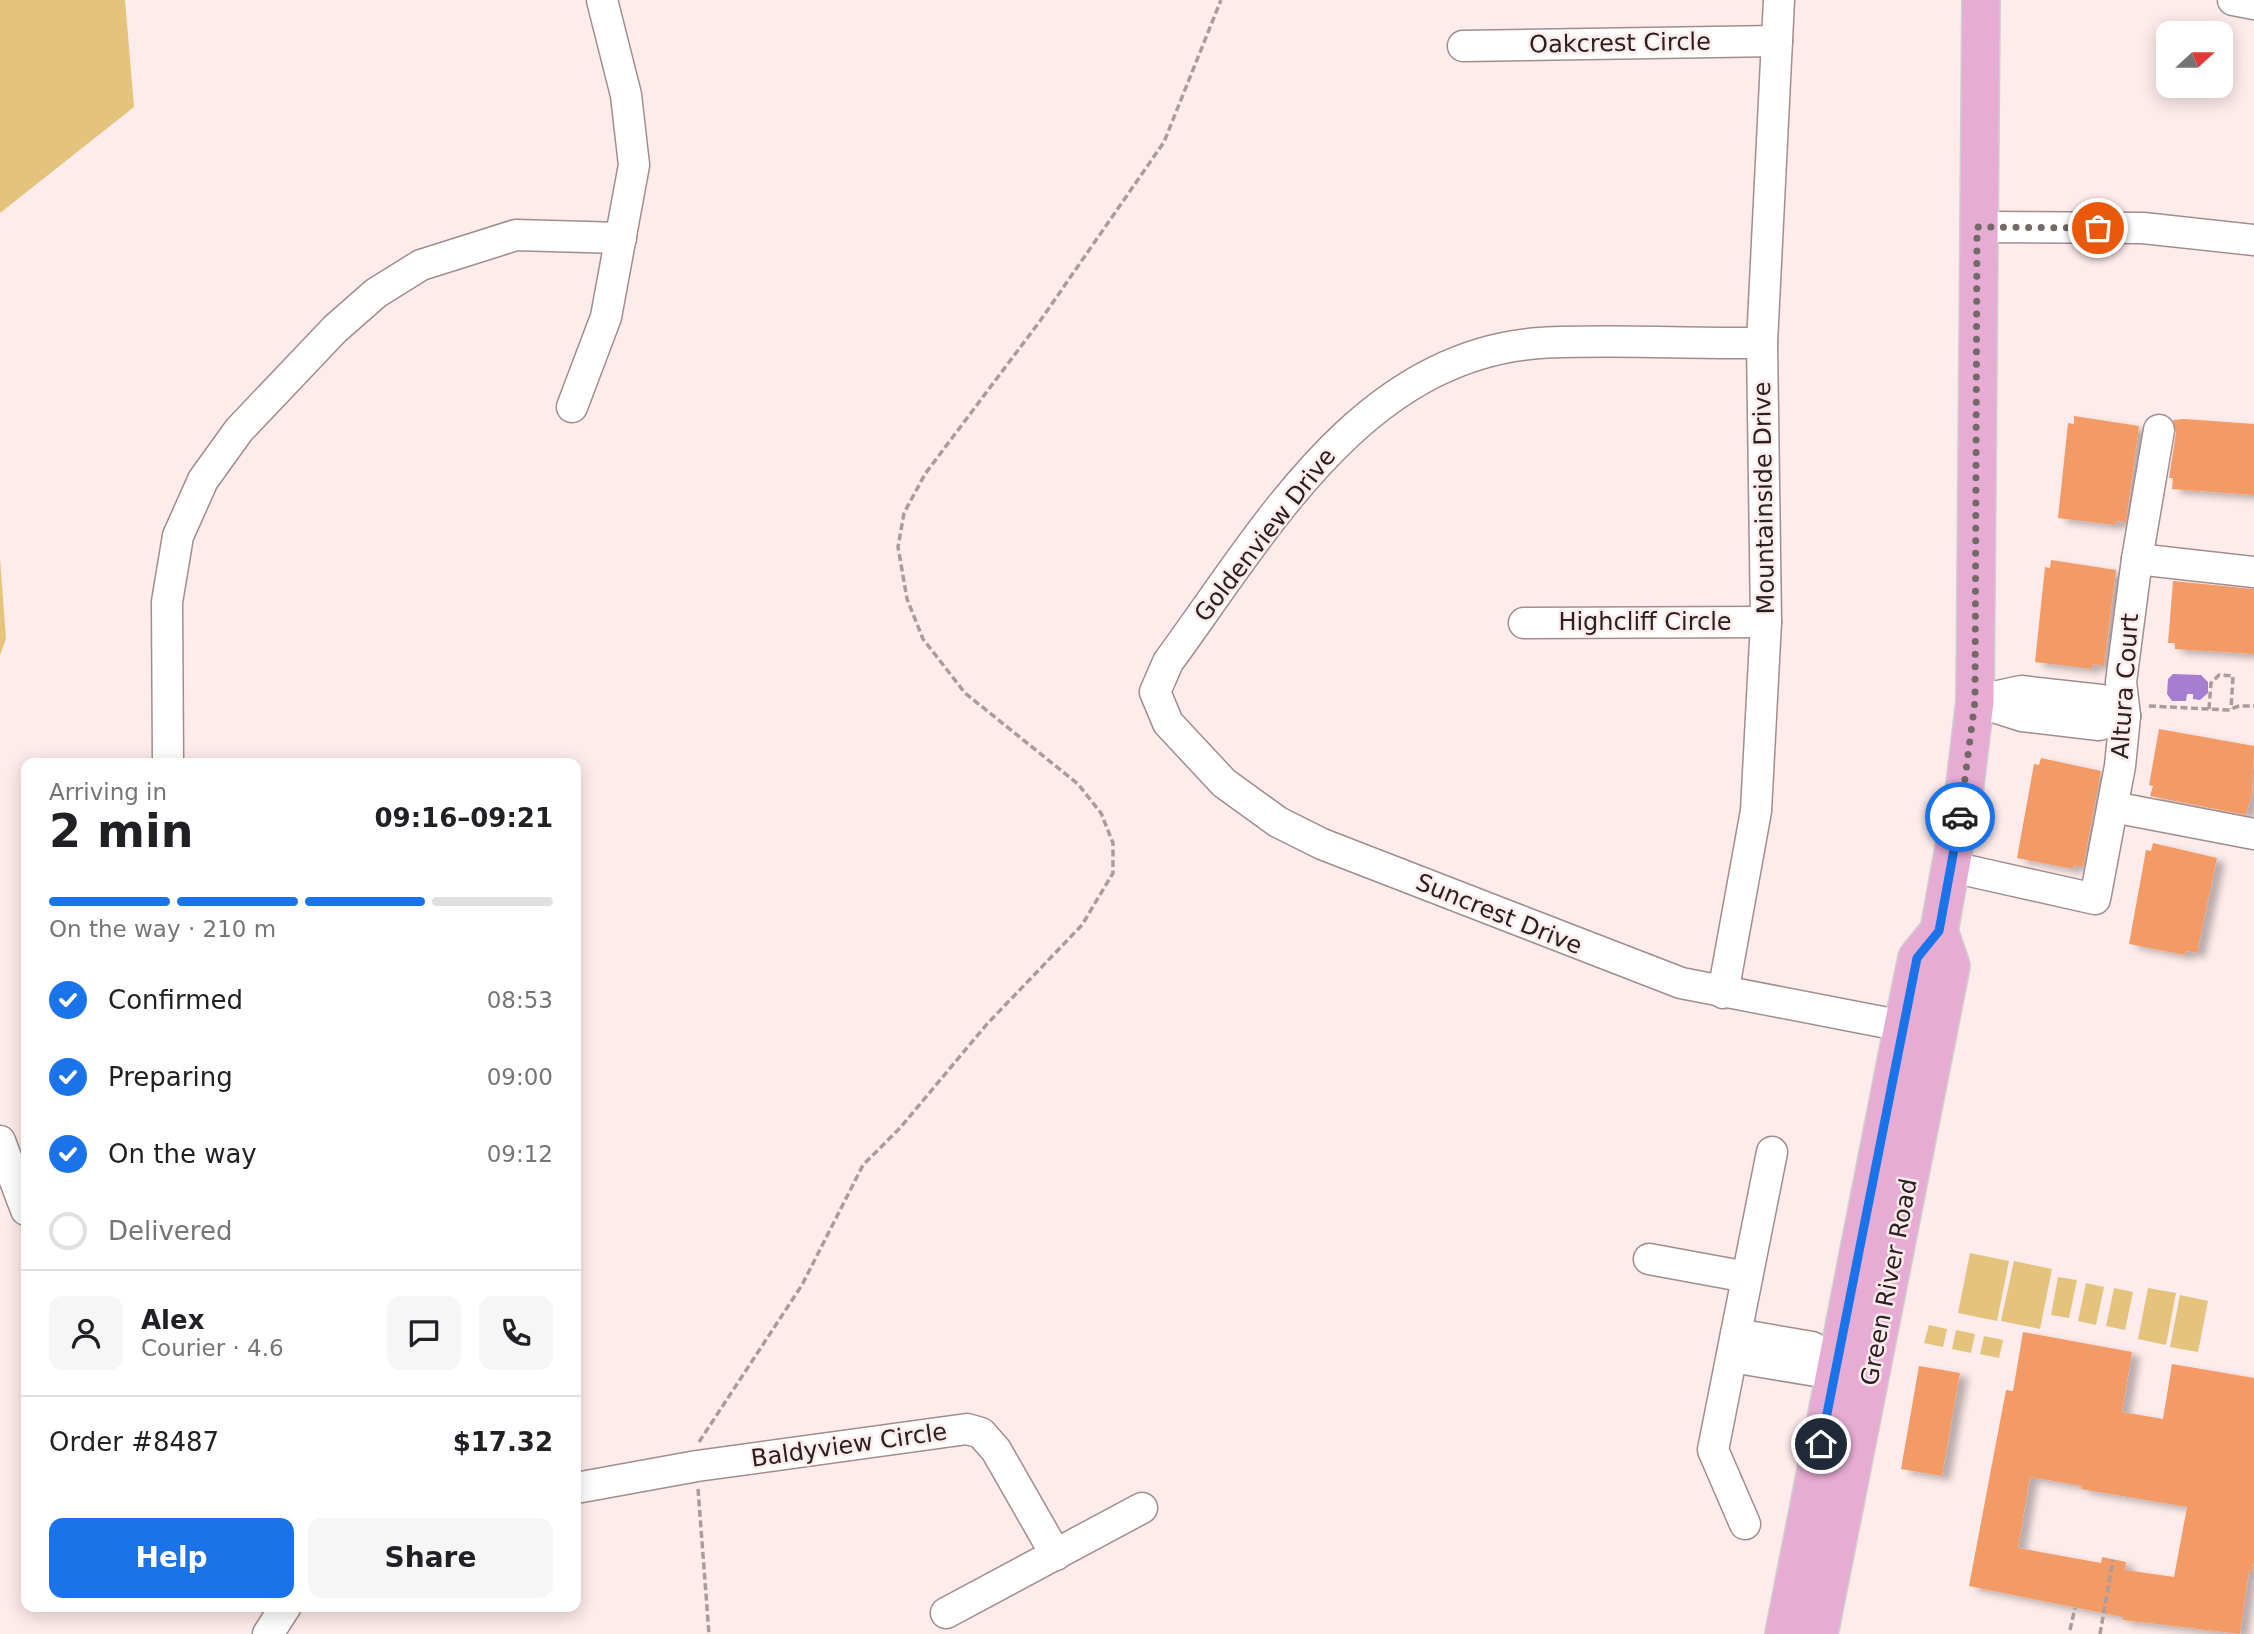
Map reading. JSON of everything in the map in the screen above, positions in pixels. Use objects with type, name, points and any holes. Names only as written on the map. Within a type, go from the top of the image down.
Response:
[{"type":"main road","name":"Green River Road","points":[[1784,1634],[1917,958],[1939,931],[1952,867],[1975,701],[1981,0]]},
{"type":"main road","name":"Green River Road","points":[[1819,1634],[1951,966],[1939,931]]},
{"type":"main road","points":[[1903,1026],[1928,1086]]},
{"type":"main road","points":[[1835,1369],[1866,1398]]},
{"type":"street","points":[[572,407],[606,317],[634,164],[626,95],[602,0]]},
{"type":"street","name":"Mountainside Drive","points":[[1723,993],[1756,811],[1766,622],[1762,343],[1779,0]]},
{"type":"street","points":[[2233,0],[2254,4]]},
{"type":"street","name":"Oakcrest Circle","points":[[1463,46],[1777,41]]},
{"type":"street","points":[[1977,227],[2143,229],[2254,240]]},
{"type":"street","points":[[168,758],[167,603],[178,536],[203,480],[239,430],[335,329],[376,293],[421,265],[516,235],[621,238]]},
{"type":"street","name":"Goldenview Drive","points":[[1155,692],[1168,662],[1327,451],[1368,414],[1437,370],[1501,349],[1539,343],[1762,343]]},
{"type":"street","name":"Altura Court","points":[[1952,867],[2095,899],[2113,807],[2137,711],[2121,682],[2137,559],[2159,430]]},
{"type":"street","points":[[2137,559],[2254,572]]},
{"type":"street","name":"Highcliff Circle","points":[[1524,623],[1766,622]]},
{"type":"street","name":"Suncrest Drive","points":[[1155,692],[1168,723],[1224,783],[1278,822],[1322,844],[1627,965],[1723,993],[1903,1026]]},
{"type":"street","points":[[1975,701],[2022,716],[2099,725],[2137,711]]},
{"type":"street","points":[[2113,807],[2254,834]]},
{"type":"street","points":[[0,1141],[21,1197]]},
{"type":"street","points":[[1745,1524],[1713,1450],[1772,1152]]},
{"type":"street","points":[[1648,1259],[1747,1277]]},
{"type":"street","points":[[1734,1345],[1812,1348],[1835,1369]]},
{"type":"street","name":"Baldyview Circle","points":[[581,1487],[697,1466],[967,1429],[981,1433],[996,1450],[1056,1555]]},
{"type":"street","points":[[946,1613],[1142,1508]]},
{"type":"street","points":[[268,1634],[282,1612]]},
{"type":"path","points":[[695,1447],[802,1285],[863,1165],[900,1128],[988,1024],[1082,925],[1113,873],[1113,843],[1101,813],[1078,784],[965,693],[923,639],[907,599],[898,547],[904,513],[925,474],[1040,321],[1164,142],[1221,0]]},
{"type":"path","points":[[2209,709],[2211,683],[2219,675],[2233,676],[2231,709]]},
{"type":"path","points":[[2137,711],[2254,706]]},
{"type":"path","points":[[698,1481],[709,1634]]},
{"type":"path","points":[[2100,1634],[2113,1560]]},
{"type":"path","points":[[2070,1630],[2074,1608]]},
{"type":"shaded area","points":[[0,0],[125,0],[134,107],[0,213]]},
{"type":"shaded area","points":[[0,558],[6,639],[0,655]]},
{"type":"shaded area","points":[[2173,674],[2201,675],[2208,682],[2208,693],[2200,700],[2193,699],[2193,694],[2187,694],[2186,701],[2172,701],[2167,694],[2168,679]]},
{"type":"shaded area","points":[[1970,1253],[2009,1261],[1997,1321],[1958,1313]]},
{"type":"shaded area","points":[[2014,1261],[2052,1269],[2040,1329],[2001,1321]]},
{"type":"shaded area","points":[[2058,1277],[2077,1280],[2069,1318],[2051,1315]]},
{"type":"shaded area","points":[[2086,1283],[2104,1287],[2096,1325],[2078,1321]]},
{"type":"shaded area","points":[[2114,1288],[2133,1292],[2125,1330],[2106,1326]]},
{"type":"shaded area","points":[[2148,1288],[2176,1293],[2166,1345],[2138,1339]]},
{"type":"shaded area","points":[[2180,1295],[2208,1301],[2198,1352],[2170,1347]]},
{"type":"shaded area","points":[[1929,1325],[1947,1329],[1943,1347],[1924,1343]]},
{"type":"shaded area","points":[[1956,1330],[1975,1334],[1971,1353],[1952,1349]]},
{"type":"shaded area","points":[[1984,1336],[2003,1340],[1999,1358],[1980,1354]]},
{"type":"building","points":[[2074,416],[2139,426],[2126,522],[2116,521],[2115,525],[2058,518],[2068,423],[2074,424]]},
{"type":"building","points":[[2173,420],[2254,424],[2254,495],[2172,489],[2173,478],[2169,478],[2176,432]]},
{"type":"building","points":[[2051,560],[2116,570],[2104,666],[2093,664],[2092,669],[2035,662],[2045,567],[2050,568]]},
{"type":"building","points":[[2173,581],[2254,589],[2254,654],[2175,649],[2175,643],[2168,643]]},
{"type":"building","points":[[2159,729],[2254,746],[2252,794],[2246,815],[2150,796],[2153,786],[2149,785]]},
{"type":"building","points":[[2041,758],[2101,771],[2083,867],[2074,865],[2073,869],[2017,858],[2034,764],[2039,765]]},
{"type":"building","points":[[2153,843],[2217,858],[2197,953],[2186,951],[2185,955],[2129,944],[2146,850],[2151,851]]},
{"type":"building","points":[[2023,1332],[2132,1352],[2122,1412],[2163,1419],[2172,1364],[2254,1378],[2254,1562],[2252,1572],[2249,1571],[2240,1634],[2123,1620],[2123,1617],[1969,1586],[2006,1390],[2013,1391]],"holes":[[[2030,1477],[2082,1486],[2081,1489],[2187,1507],[2174,1577],[2125,1570],[2126,1562],[2102,1557],[2101,1563],[2018,1548]]]},
{"type":"building","points":[[1919,1366],[1960,1373],[1942,1476],[1901,1469]]},
{"type":"way so far","points":[[1960,817],[1975,701],[1977,227],[2098,228]]},
{"type":"route","points":[[1821,1444],[1917,958],[1939,931],[1960,817]]}]
